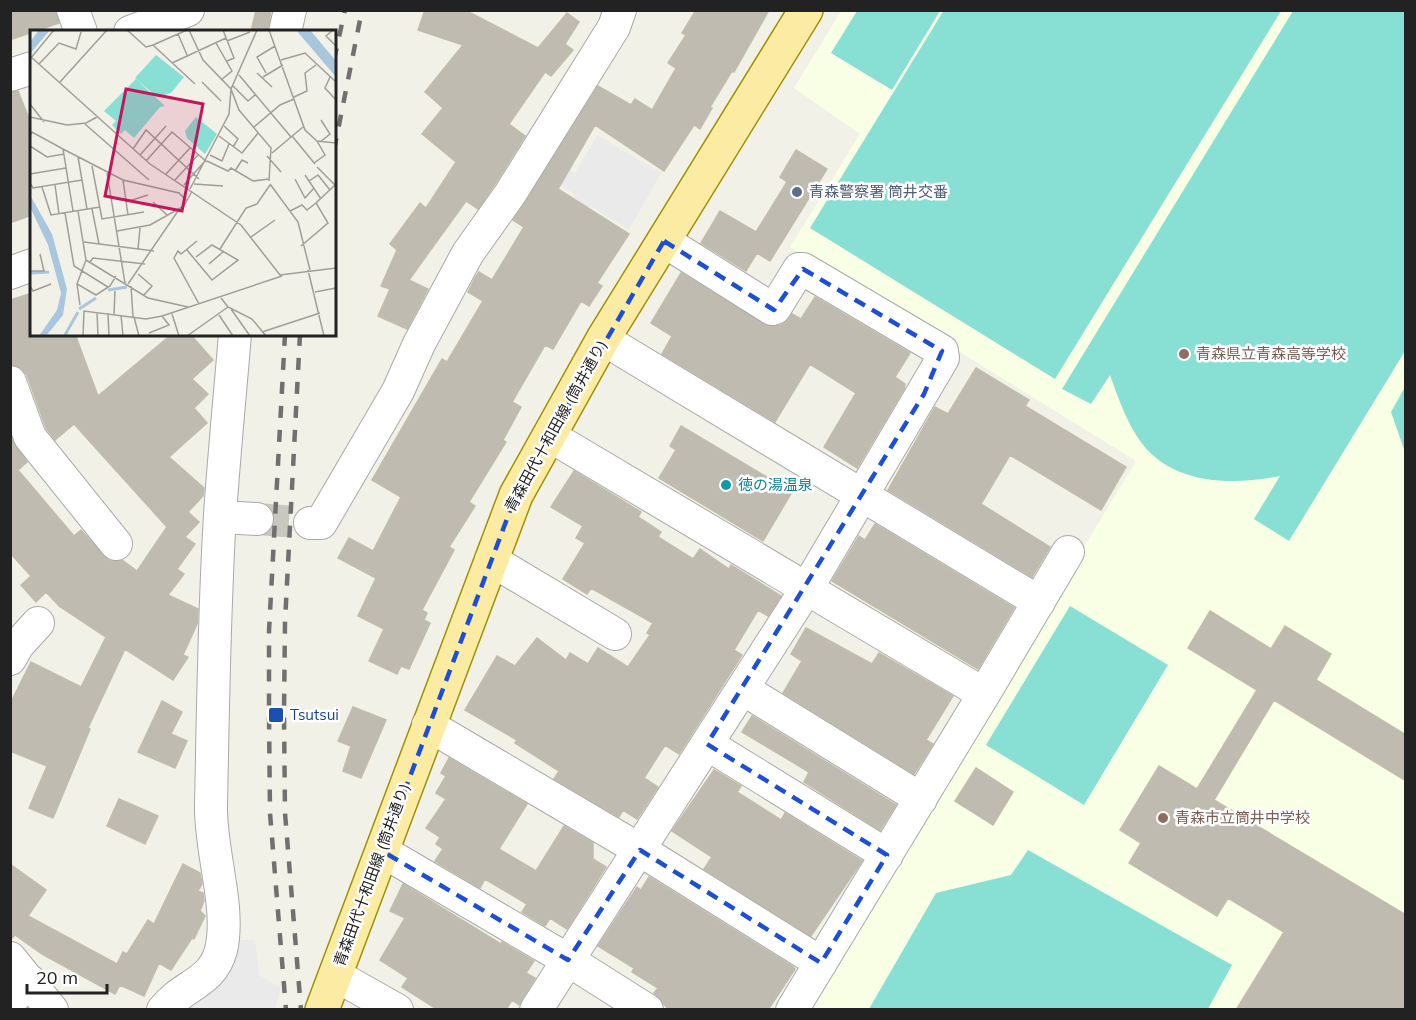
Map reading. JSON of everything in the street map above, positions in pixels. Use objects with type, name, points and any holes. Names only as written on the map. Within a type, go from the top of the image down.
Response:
[{"type":"main road","name":"青森田代十和田線 (筒井通り)","points":[[322,1010],[516,495],[603,339],[806,10]]},
{"type":"street","points":[[73,10],[80,30]]},
{"type":"street","points":[[135,30],[188,10]]},
{"type":"street","points":[[285,30],[290,10]]},
{"type":"street","points":[[310,523],[321,523],[358,463],[468,253],[510,194],[614,27],[620,10]]},
{"type":"street","points":[[10,75],[30,69]]},
{"type":"street","points":[[536,1010],[807,588],[924,394],[943,358],[942,351],[803,269],[799,269],[776,308],[772,309],[664,240]]},
{"type":"street","points":[[10,273],[30,266]]},
{"type":"street","points":[[163,1010],[183,990],[213,970],[221,950],[224,927],[211,813],[220,517],[235,336]]},
{"type":"street","points":[[603,339],[1039,602]]},
{"type":"street","points":[[10,382],[30,437],[116,544]]},
{"type":"street","points":[[550,436],[984,694]]},
{"type":"street","points":[[220,517],[257,519]]},
{"type":"street","points":[[792,1010],[1068,552]]},
{"type":"street","points":[[490,560],[615,634]]},
{"type":"street","points":[[10,659],[18,645],[38,623]]},
{"type":"street","points":[[743,688],[921,798]]},
{"type":"street","points":[[428,725],[640,850],[821,963]]},
{"type":"street","points":[[707,744],[887,855]]},
{"type":"street","points":[[382,851],[568,960],[647,1010]]},
{"type":"street","points":[[335,975],[397,1010]]},
{"type":"street","points":[[17,980],[52,1010]]},
{"type":"highlighted area","points":[[664,241],[774,310],[803,269],[942,351],[924,394],[707,744],[887,855],[821,963],[640,850],[568,960],[382,851],[516,495]]},
{"type":"shaded area","points":[[944,10],[1281,11],[1055,379],[810,228]]},
{"type":"shaded area","points":[[841,11],[1405,11],[1405,1009],[804,1009],[1136,461],[790,247],[860,134],[794,88]]},
{"type":"shaded area","points":[[857,11],[940,11],[892,90],[831,53]]},
{"type":"shaded area","points":[[1293,11],[1405,11],[1405,351],[1289,541],[1254,519],[1280,476],[1222,481],[1184,473],[1166,465],[1151,454],[1138,438],[1110,375],[1091,404],[1062,389]]},
{"type":"shaded area","points":[[597,135],[661,173],[629,229],[590,206],[567,246],[551,237],[576,195],[541,174],[550,158],[575,173]]},
{"type":"shaded area","points":[[1406,387],[1405,452],[1391,412]]},
{"type":"shaded area","points":[[1070,606],[1168,665],[1084,805],[986,745]]},
{"type":"shaded area","points":[[1028,850],[1232,965],[1208,1009],[869,1009],[936,893],[1011,875]]},
{"type":"shaded area","points":[[234,940],[255,940],[259,975],[281,988],[275,1009],[174,1010]]},
{"type":"building","points":[[10,10],[56,10],[59,23],[39,30],[30,30],[30,33],[10,40]]},
{"type":"building","points":[[256,10],[271,10],[268,30],[251,30]]},
{"type":"building","points":[[425,10],[465,10],[538,48],[567,13],[579,22],[565,44],[573,50],[551,76],[545,72],[509,124],[525,136],[495,184],[478,209],[466,201],[409,280],[428,289],[407,329],[378,316],[390,289],[381,286],[397,250],[390,244],[420,203],[426,208],[456,162],[422,134],[443,108],[425,92],[463,45],[418,30]]},
{"type":"building","points":[[696,10],[769,10],[734,72],[732,71],[710,107],[712,108],[700,129],[694,125],[664,171],[595,125],[558,189],[629,234],[597,283],[602,286],[589,306],[581,301],[553,349],[545,345],[512,402],[521,407],[503,440],[506,442],[469,502],[475,506],[449,547],[454,550],[422,610],[427,613],[424,620],[430,623],[409,669],[401,666],[397,674],[369,661],[384,629],[358,616],[376,578],[338,558],[349,538],[373,551],[401,497],[372,480],[442,359],[447,362],[483,301],[468,292],[475,278],[479,272],[492,280],[524,227],[513,220],[598,86],[631,105],[635,99],[652,110],[676,68],[668,63],[686,35],[682,33]]},
{"type":"building","points":[[18,91],[30,121],[30,216],[10,223],[10,92]]},
{"type":"building","points":[[796,150],[827,169],[770,261],[757,253],[746,271],[701,243],[720,211],[756,232],[787,182],[780,177]]},
{"type":"building","points":[[681,273],[769,327],[781,325],[792,314],[801,319],[815,297],[910,353],[895,377],[905,384],[904,389],[857,468],[824,447],[856,393],[810,364],[775,422],[662,354],[672,336],[651,323]]},
{"type":"building","points":[[30,294],[30,336],[76,336],[98,396],[170,336],[192,336],[213,360],[192,379],[208,394],[194,408],[207,423],[169,457],[204,488],[203,496],[188,512],[199,522],[185,537],[195,544],[177,569],[184,574],[168,595],[198,609],[197,624],[183,655],[188,657],[173,680],[125,649],[88,728],[90,729],[53,818],[29,808],[47,766],[10,751],[10,704],[31,662],[81,687],[106,637],[59,606],[46,592],[36,602],[21,585],[31,576],[10,553],[10,436],[27,462],[18,470],[74,536],[81,530],[109,561],[122,560],[137,571],[167,527],[74,424],[55,440],[46,428],[27,375],[21,368],[10,364],[10,300]]},
{"type":"building","points":[[976,368],[1029,400],[1025,406],[1126,467],[1101,510],[1010,455],[981,504],[1050,547],[1032,577],[888,490],[935,407],[948,414]]},
{"type":"building","name":"徳の湯温泉","points":[[681,426],[792,492],[763,541],[659,478],[676,450],[670,446]]},
{"type":"building","points":[[574,471],[641,512],[638,517],[661,532],[658,537],[693,559],[700,549],[729,569],[731,565],[781,596],[768,616],[758,610],[734,650],[742,655],[679,754],[665,745],[644,778],[658,787],[637,819],[623,810],[619,817],[554,779],[559,771],[515,743],[517,740],[465,710],[497,656],[515,666],[537,638],[566,660],[570,653],[588,664],[598,648],[628,667],[650,635],[647,633],[653,623],[591,588],[587,594],[563,579],[585,543],[576,538],[583,526],[551,507]]},
{"type":"building","points":[[875,524],[1014,608],[978,669],[832,581],[859,536],[865,540]]},
{"type":"building","points":[[1210,611],[1271,649],[1285,626],[1331,654],[1316,680],[1406,735],[1406,781],[1274,700],[1214,800],[1406,915],[1406,1010],[1236,1010],[1284,932],[1228,898],[1217,916],[1129,863],[1141,843],[1120,830],[1159,766],[1197,789],[1257,690],[1188,648]]},
{"type":"building","points":[[806,628],[872,664],[879,653],[953,696],[926,740],[933,744],[914,774],[783,693],[802,661],[791,654]]},
{"type":"building","points":[[162,701],[182,712],[171,734],[187,741],[175,768],[138,752]]},
{"type":"building","points":[[353,707],[386,720],[361,778],[343,771],[351,746],[338,741]]},
{"type":"building","points":[[752,716],[896,805],[880,830],[804,782],[809,772],[742,732]]},
{"type":"building","points":[[449,758],[527,804],[499,849],[536,871],[564,826],[593,843],[593,859],[606,867],[567,929],[550,918],[545,926],[522,912],[527,904],[485,879],[480,888],[435,861],[443,849],[436,844],[440,837],[426,828],[446,799],[436,793],[446,776],[441,773]]},
{"type":"building","points":[[976,768],[1013,792],[993,825],[955,801]]},
{"type":"building","points":[[714,770],[741,786],[737,792],[781,820],[785,813],[862,861],[811,936],[704,869],[712,857],[672,831]]},
{"type":"building","points":[[119,799],[158,816],[145,844],[107,826]]},
{"type":"building","points":[[10,864],[46,890],[28,916],[117,964],[123,952],[127,954],[148,920],[154,924],[183,864],[200,873],[202,884],[198,891],[203,893],[204,901],[200,911],[205,916],[194,939],[192,938],[171,970],[159,963],[144,996],[120,985],[115,994],[42,954],[15,935],[10,940]]},
{"type":"building","points":[[649,877],[795,969],[768,1010],[669,1010],[654,993],[658,988],[632,972],[634,968],[598,946],[637,887],[641,890]]},
{"type":"building","points":[[403,884],[501,944],[502,942],[534,961],[526,973],[535,978],[519,1005],[512,1000],[506,1010],[438,1010],[402,987],[408,978],[380,960],[405,918],[390,911]]},
{"type":"tunnel","points":[[257,519],[310,523]]},
{"type":"railway","points":[[336,51],[345,10]]},
{"type":"railway","points":[[336,140],[362,10]]},
{"type":"railway","points":[[285,336],[269,631],[269,715],[270,813],[286,1010]]},
{"type":"railway","points":[[300,336],[285,622],[284,714],[285,813],[301,1010]]},
{"type":"place","name":"青森警察署 筒井交番","points":[[797,192]]},
{"type":"place","name":"青森県立青森高等学校","points":[[1184,354]]},
{"type":"place","name":"徳の湯温泉","points":[[726,485]]},
{"type":"place","name":"Tsutsui","points":[[276,715]]},
{"type":"place","name":"青森市立筒井中学校","points":[[1163,818]]}]
